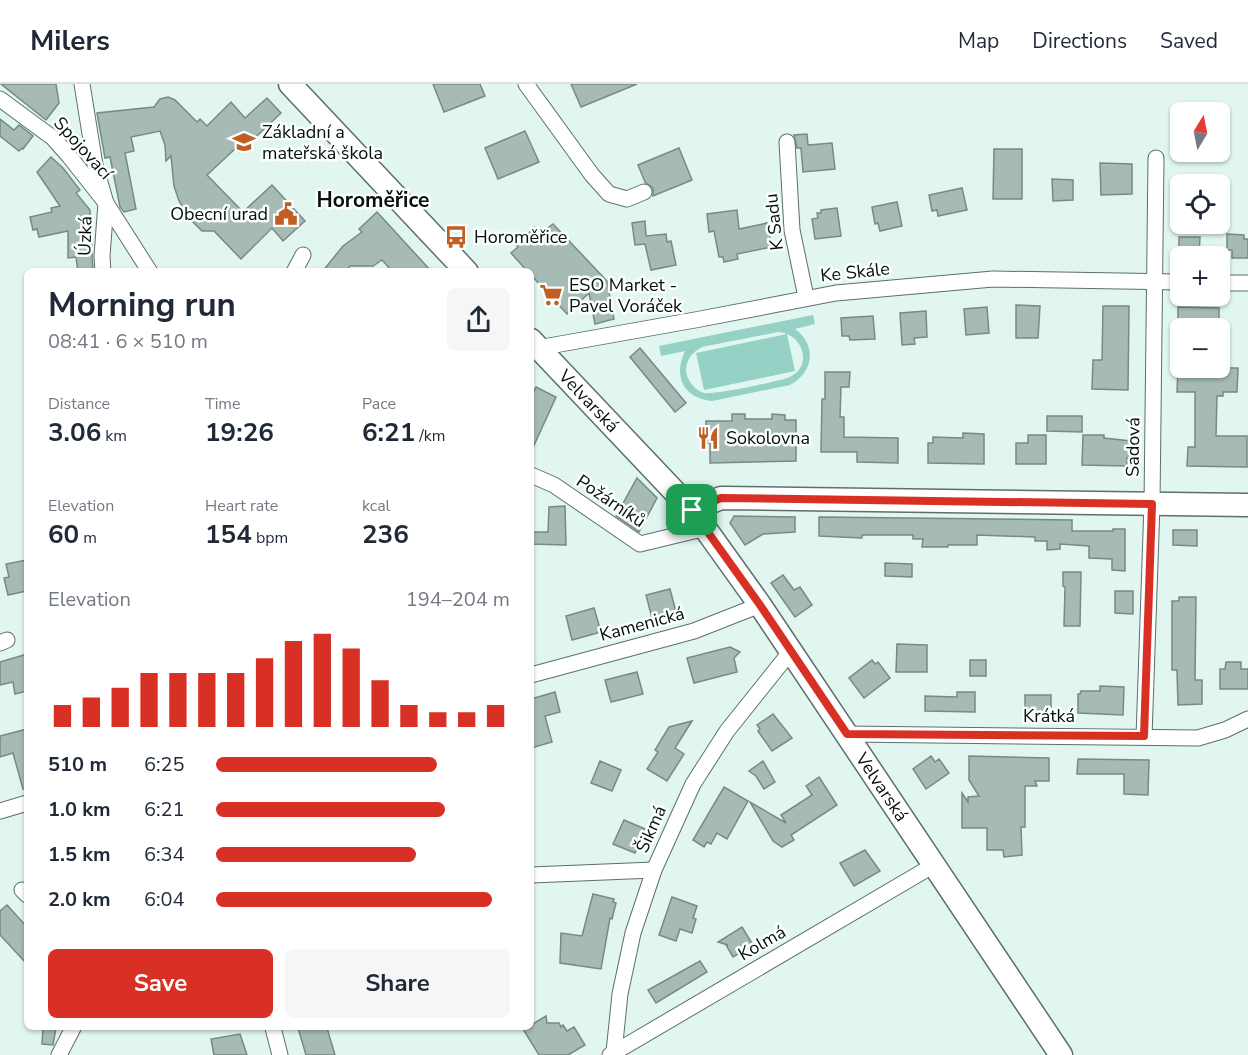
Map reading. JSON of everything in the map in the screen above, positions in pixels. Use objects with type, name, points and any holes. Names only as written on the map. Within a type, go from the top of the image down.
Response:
[{"type":"main road","points":[[290,84],[463,268]]},
{"type":"main road","name":"Velvarská","points":[[534,345],[699,519],[760,605],[1061,1055]]},
{"type":"main road","points":[[699,519],[721,498],[1248,505]]},
{"type":"street","points":[[82,84],[95,165],[106,203],[147,268]]},
{"type":"street","points":[[526,84],[592,175],[609,194],[627,199],[644,192]]},
{"type":"street","name":"Spojovací","points":[[0,99],[53,138],[106,203]]},
{"type":"street","name":"K Sadu","points":[[787,142],[792,230],[806,297]]},
{"type":"street","name":"Sadová","points":[[1144,736],[1152,504],[1156,158]]},
{"type":"street","name":"Úzká","points":[[103,268],[106,203]]},
{"type":"street","points":[[296,268],[303,255]]},
{"type":"street","name":"Ke Skále","points":[[534,345],[695,320],[836,292],[993,279],[1170,282]]},
{"type":"street","points":[[1230,283],[1248,283]]},
{"type":"street","name":"Požárníků","points":[[534,476],[554,485],[640,544],[699,519]]},
{"type":"street","name":"Kamenická","points":[[534,674],[694,631],[760,605]]},
{"type":"street","name":"Šikmá","points":[[612,1054],[633,933],[654,870],[693,784],[727,731],[791,651]]},
{"type":"street","name":"Krátká","points":[[847,734],[1198,738],[1225,730],[1248,719]]},
{"type":"street","points":[[0,811],[24,804]]},
{"type":"street","name":"Kolmá","points":[[612,1054],[933,865]]},
{"type":"street","points":[[534,875],[654,870]]},
{"type":"street","points":[[59,1055],[72,1030]]},
{"type":"street","points":[[274,1030],[280,1055]]},
{"type":"green space","points":[[813,315],[815,324],[795,329],[807,343],[810,358],[808,366],[798,380],[790,385],[712,401],[694,395],[683,384],[680,369],[685,351],[661,356],[659,346]],"holes":[[[778,332],[786,334],[799,344],[803,358],[802,365],[790,377],[710,393],[700,392],[689,380],[686,373],[689,359],[702,347]]]},
{"type":"green space","points":[[787,334],[795,371],[704,390],[696,353]]},
{"type":"building","points":[[1,84],[56,84],[59,103],[46,120]]},
{"type":"building","points":[[433,84],[480,84],[485,96],[444,112]]},
{"type":"building","points":[[571,84],[637,84],[581,107]]},
{"type":"building","points":[[168,97],[175,100],[197,122],[200,119],[207,126],[231,102],[245,118],[267,98],[281,113],[240,152],[236,148],[207,175],[243,212],[272,185],[305,221],[283,241],[272,228],[241,259],[214,231],[202,231],[189,218],[179,201],[174,186],[171,156],[166,161],[165,145],[160,131],[131,137],[134,151],[125,153],[136,209],[124,212],[120,207],[110,157],[105,158],[97,113],[154,107],[160,99]]},
{"type":"building","points":[[0,119],[14,130],[19,125],[33,136],[23,149],[19,151],[0,136]]},
{"type":"building","points":[[525,131],[539,162],[498,179],[485,148]]},
{"type":"building","points":[[807,134],[808,145],[832,143],[835,169],[803,172],[801,148],[797,148],[794,135]]},
{"type":"building","points":[[679,148],[692,180],[653,196],[653,188],[645,182],[638,165]]},
{"type":"building","points":[[994,149],[1022,149],[1022,199],[993,199]]},
{"type":"building","points":[[51,157],[80,190],[76,193],[90,210],[93,268],[77,268],[76,257],[68,258],[68,231],[39,237],[37,229],[33,230],[30,217],[52,212],[51,208],[60,206],[37,172]]},
{"type":"building","points":[[1100,163],[1132,164],[1132,194],[1101,195]]},
{"type":"building","points":[[1052,179],[1073,180],[1073,200],[1053,201]]},
{"type":"building","points":[[962,188],[967,210],[938,216],[937,210],[932,211],[929,195]]},
{"type":"building","points":[[897,202],[902,226],[880,231],[878,223],[875,224],[872,207]]},
{"type":"building","points":[[837,208],[841,236],[815,239],[812,219],[818,218],[817,213],[821,213],[821,210]]},
{"type":"building","points":[[737,210],[739,229],[767,223],[772,247],[737,254],[738,259],[724,262],[723,257],[719,257],[714,231],[709,232],[707,214]]},
{"type":"building","points":[[377,212],[428,268],[389,268],[382,260],[373,266],[325,268],[343,246],[362,232],[359,229]]},
{"type":"building","points":[[645,221],[646,236],[666,234],[667,242],[671,241],[676,265],[651,270],[645,244],[635,245],[632,223]]},
{"type":"building","points":[[553,224],[607,281],[614,319],[595,324],[589,293],[567,314],[534,278],[534,268],[524,268],[511,253],[535,227],[541,233]]},
{"type":"building","points":[[1227,234],[1244,235],[1244,239],[1248,239],[1248,258],[1232,258],[1232,250],[1230,246],[1227,246]]},
{"type":"building","points":[[1179,237],[1200,237],[1200,246],[1179,246]]},
{"type":"building","points":[[1016,305],[1040,306],[1038,338],[1016,338]]},
{"type":"building","points":[[1103,306],[1129,306],[1128,390],[1092,389],[1093,360],[1102,360]]},
{"type":"building","points":[[987,307],[989,333],[966,335],[964,309]]},
{"type":"building","points":[[1178,307],[1219,308],[1219,318],[1178,318]]},
{"type":"building","points":[[926,311],[927,337],[914,338],[915,344],[902,345],[900,313]]},
{"type":"building","points":[[873,316],[875,339],[850,340],[849,336],[842,336],[841,318]]},
{"type":"building","points":[[640,348],[686,403],[675,412],[630,357]]},
{"type":"building","points":[[1230,368],[1238,368],[1237,392],[1223,392],[1223,396],[1217,396],[1216,436],[1247,436],[1247,467],[1187,466],[1188,447],[1195,447],[1195,392],[1177,392],[1178,378],[1230,378]]},
{"type":"building","points":[[825,372],[850,372],[849,387],[841,387],[840,417],[844,417],[844,437],[898,438],[898,463],[857,462],[857,452],[821,452]]},
{"type":"building","points":[[536,387],[556,397],[534,445],[534,391]]},
{"type":"building","points":[[732,414],[745,414],[745,419],[772,419],[772,414],[785,415],[785,420],[796,420],[796,461],[710,463],[710,443],[706,443],[706,421],[732,421]]},
{"type":"building","points":[[1047,416],[1082,416],[1082,432],[1047,431]]},
{"type":"building","points":[[963,433],[984,434],[984,464],[928,463],[928,443],[933,443],[933,437],[963,438]]},
{"type":"building","points":[[1028,435],[1046,435],[1046,464],[1016,464],[1016,443],[1028,443]]},
{"type":"building","points":[[1083,435],[1104,435],[1104,438],[1131,441],[1131,458],[1127,458],[1127,466],[1082,465]]},
{"type":"building","points":[[637,478],[657,498],[639,532],[616,516]]},
{"type":"building","points":[[565,506],[566,545],[534,544],[534,532],[548,532],[549,507]]},
{"type":"building","points":[[734,516],[795,517],[795,532],[763,534],[745,545],[730,523]]},
{"type":"building","points":[[819,517],[1072,520],[1072,531],[1125,529],[1125,571],[1112,570],[1112,559],[1089,558],[1089,546],[1060,544],[1060,549],[1047,550],[1047,541],[1035,541],[1035,537],[977,535],[977,545],[922,547],[923,539],[913,539],[913,535],[862,535],[862,538],[819,536]]},
{"type":"building","points":[[1173,530],[1197,530],[1197,546],[1173,545]]},
{"type":"building","points":[[24,561],[24,592],[8,595],[4,578],[9,577],[6,564]]},
{"type":"building","points":[[885,563],[912,564],[912,577],[885,576]]},
{"type":"building","points":[[1063,572],[1081,572],[1080,626],[1064,626]]},
{"type":"building","points":[[783,575],[794,590],[800,587],[812,605],[795,617],[771,583]]},
{"type":"building","points":[[670,589],[676,612],[652,618],[646,595]]},
{"type":"building","points":[[1115,591],[1133,591],[1133,614],[1115,613]]},
{"type":"building","points":[[1179,597],[1196,597],[1195,680],[1202,680],[1202,704],[1178,705],[1177,670],[1172,670],[1172,601],[1179,601]]},
{"type":"building","points":[[594,608],[601,632],[572,640],[566,616]]},
{"type":"building","points":[[897,644],[927,645],[927,672],[896,672]]},
{"type":"building","points":[[730,647],[740,652],[734,658],[737,672],[694,683],[687,658]]},
{"type":"building","points":[[24,655],[24,692],[15,694],[13,682],[0,685],[0,662]]},
{"type":"building","points":[[872,660],[875,664],[878,662],[890,678],[864,698],[849,678]]},
{"type":"building","points":[[970,660],[986,660],[986,676],[970,676]]},
{"type":"building","points":[[1226,662],[1241,662],[1241,669],[1248,669],[1248,689],[1220,689],[1220,669],[1225,669]]},
{"type":"building","points":[[637,672],[643,694],[611,702],[605,680]]},
{"type":"building","points":[[1100,686],[1124,687],[1123,715],[1078,713],[1078,694],[1081,691],[1100,691]]},
{"type":"building","points":[[555,692],[560,712],[545,716],[552,742],[534,747],[534,698]]},
{"type":"building","points":[[957,692],[975,692],[975,712],[925,711],[925,696],[957,697]]},
{"type":"building","points":[[1025,695],[1051,695],[1051,713],[1025,712]]},
{"type":"building","points":[[773,714],[792,738],[772,751],[758,731],[760,729],[757,725]]},
{"type":"building","points":[[692,721],[675,748],[684,754],[667,781],[647,769],[658,752],[655,750],[669,727]]},
{"type":"building","points":[[24,730],[24,789],[13,753],[0,757],[0,736]]},
{"type":"building","points":[[931,756],[935,762],[939,759],[949,773],[926,789],[913,769]]},
{"type":"building","points":[[969,756],[1049,758],[1049,781],[1035,781],[1037,786],[1025,786],[1025,827],[1021,827],[1022,855],[1004,857],[1003,850],[987,850],[987,828],[962,828],[962,793],[968,802],[968,797],[979,796],[969,780]]},
{"type":"building","points":[[1078,759],[1149,760],[1148,795],[1124,794],[1124,774],[1077,774]]},
{"type":"building","points":[[600,761],[621,770],[612,791],[591,783]]},
{"type":"building","points":[[763,761],[775,782],[764,789],[756,776],[749,771]]},
{"type":"building","points":[[819,777],[837,805],[791,835],[794,840],[782,847],[773,841],[750,802],[786,823],[781,815],[812,795],[806,786]]},
{"type":"building","points":[[724,787],[748,801],[727,839],[717,833],[711,844],[707,842],[704,847],[693,840]]},
{"type":"building","points":[[624,820],[645,829],[635,853],[613,844]]},
{"type":"building","points":[[865,850],[880,871],[854,886],[840,863]]},
{"type":"building","points":[[593,894],[614,899],[613,902],[616,903],[612,919],[610,918],[601,969],[560,963],[561,933],[582,936]]},
{"type":"building","points":[[672,897],[697,906],[692,933],[680,929],[676,941],[659,935]]},
{"type":"building","points":[[7,905],[24,924],[24,961],[0,935],[0,911]]},
{"type":"building","points":[[742,927],[753,945],[733,957],[726,945],[728,945],[718,942]]},
{"type":"building","points":[[700,961],[707,972],[656,1003],[648,990]]},
{"type":"building","points":[[546,1016],[547,1023],[559,1023],[567,1031],[574,1027],[585,1045],[568,1055],[539,1055],[524,1030],[534,1030],[534,1023]]},
{"type":"building","points":[[43,1030],[56,1030],[53,1045],[42,1044]]},
{"type":"building","points":[[299,1030],[328,1030],[335,1055],[306,1055]]},
{"type":"building","points":[[240,1034],[247,1055],[214,1055],[211,1039]]},
{"type":"place","name":"Základní a mateřská škola","points":[[244,142]]},
{"type":"place","name":"Obecní urad","points":[[286,214]]},
{"type":"place","name":"Horoměřice","points":[[456,237]]},
{"type":"place","name":"ESO Market - Pavel Voráček","points":[[551,295]]},
{"type":"place","name":"Sokolovna","points":[[708,438]]},
{"type":"district","name":"Horoměřice","points":[[373,200]]},
{"type":"route","points":[[721,498],[1152,504],[1144,736],[847,734],[760,605],[692,510],[721,498]]}]
